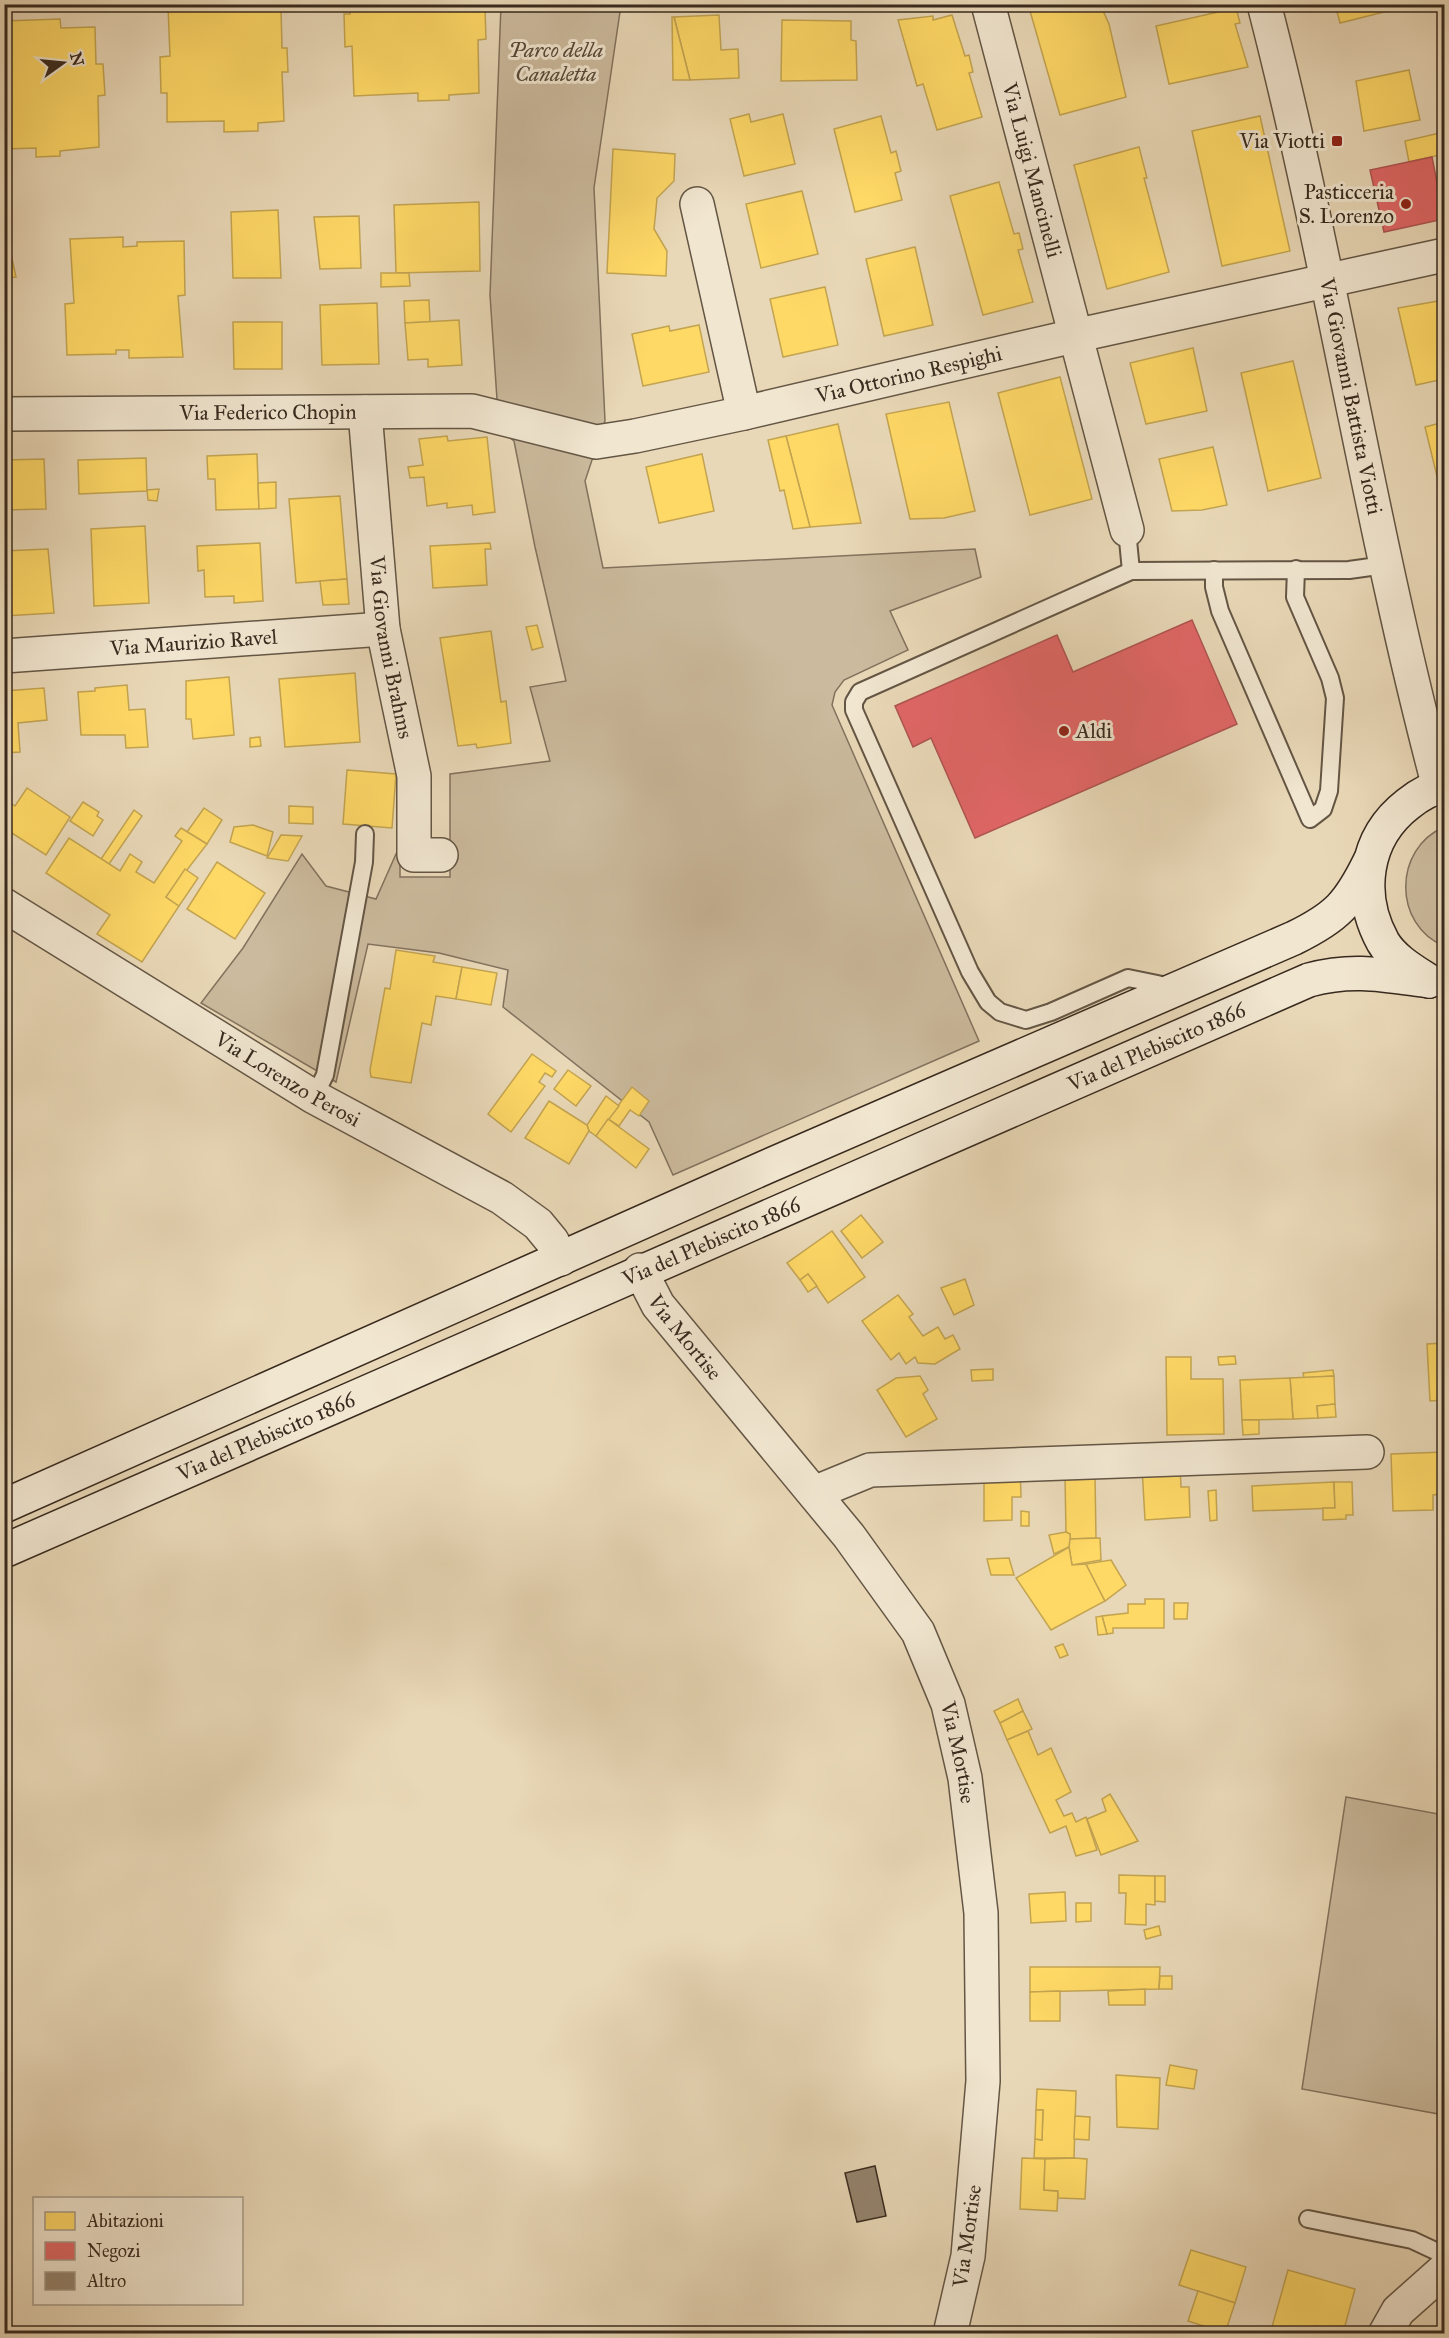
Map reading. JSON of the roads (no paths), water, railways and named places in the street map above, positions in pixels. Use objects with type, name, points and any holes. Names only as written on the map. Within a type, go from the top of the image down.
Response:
[{"type":"street","name":"Via Luigi Mancinelli","points":[[988,4],[1074,336]]},
{"type":"street","name":"Via Giovanni Battista Viotti","points":[[1264,4],[1288,99],[1385,565],[1442,786]]},
{"type":"street","points":[[697,204],[744,413]]},
{"type":"street","name":"Via Ottorino Respighi","points":[[530,425],[596,441],[635,436],[1444,255]]},
{"type":"street","points":[[1074,336],[1127,530]]},
{"type":"street","name":"Via Federico Chopin","points":[[4,414],[472,411],[530,425]]},
{"type":"street","name":"Via Giovanni Brahms","points":[[365,412],[383,629],[414,776],[414,855],[441,855]]},
{"type":"street","name":"Via Maurizio Ravel","points":[[4,656],[383,629]]},
{"type":"street","points":[[1440,985],[1404,965],[1384,944],[1372,918],[1366,889],[1370,861],[1380,835],[1396,813],[1418,796],[1442,786]]},
{"type":"street","name":"Via del Plebiscito 1866","points":[[14,1500],[1320,925],[1341,908],[1354,892],[1370,861]]},
{"type":"street","name":"Via Lorenzo Perosi","points":[[4,904],[314,1097],[502,1198],[538,1224],[552,1241],[561,1259]]},
{"type":"street","name":"Via del Plebiscito 1866","points":[[4,1551],[640,1270],[1309,980],[1334,973],[1355,971],[1440,985]]},
{"type":"street","name":"Via Mortise","points":[[640,1270],[658,1305],[814,1493],[918,1632],[948,1704],[965,1778],[981,1913],[982,2081],[968,2256],[956,2321]]},
{"type":"street","points":[[814,1493],[870,1470],[1367,1452]]},
{"type":"street","points":[[1384,2334],[1398,2311],[1444,2270]]},
{"type":"lane","points":[[1127,530],[1131,570]]},
{"type":"lane","points":[[1176,988],[1128,978],[1034,1019],[1012,1017],[1000,1012],[988,1002],[970,972],[855,710],[854,702],[860,692],[1131,570],[1349,570],[1385,565]]},
{"type":"lane","points":[[1214,570],[1214,587],[1220,612],[1310,819],[1323,809],[1329,791],[1335,698],[1330,678],[1295,597],[1296,569]]},
{"type":"lane","points":[[314,1097],[325,1075],[364,862],[365,834]]},
{"type":"lane","points":[[1308,2220],[1412,2240],[1444,2255]]},
{"type":"place","name":"Via Viotti","points":[[1337,141]]},
{"type":"place","name":"Pasticceria S. Lorenzo","points":[[1406,204]]},
{"type":"place","name":"Aldi","points":[[1064,731]]},
{"type":"park label","name":"Parco della Canaletta","points":[[556,62]]}]
